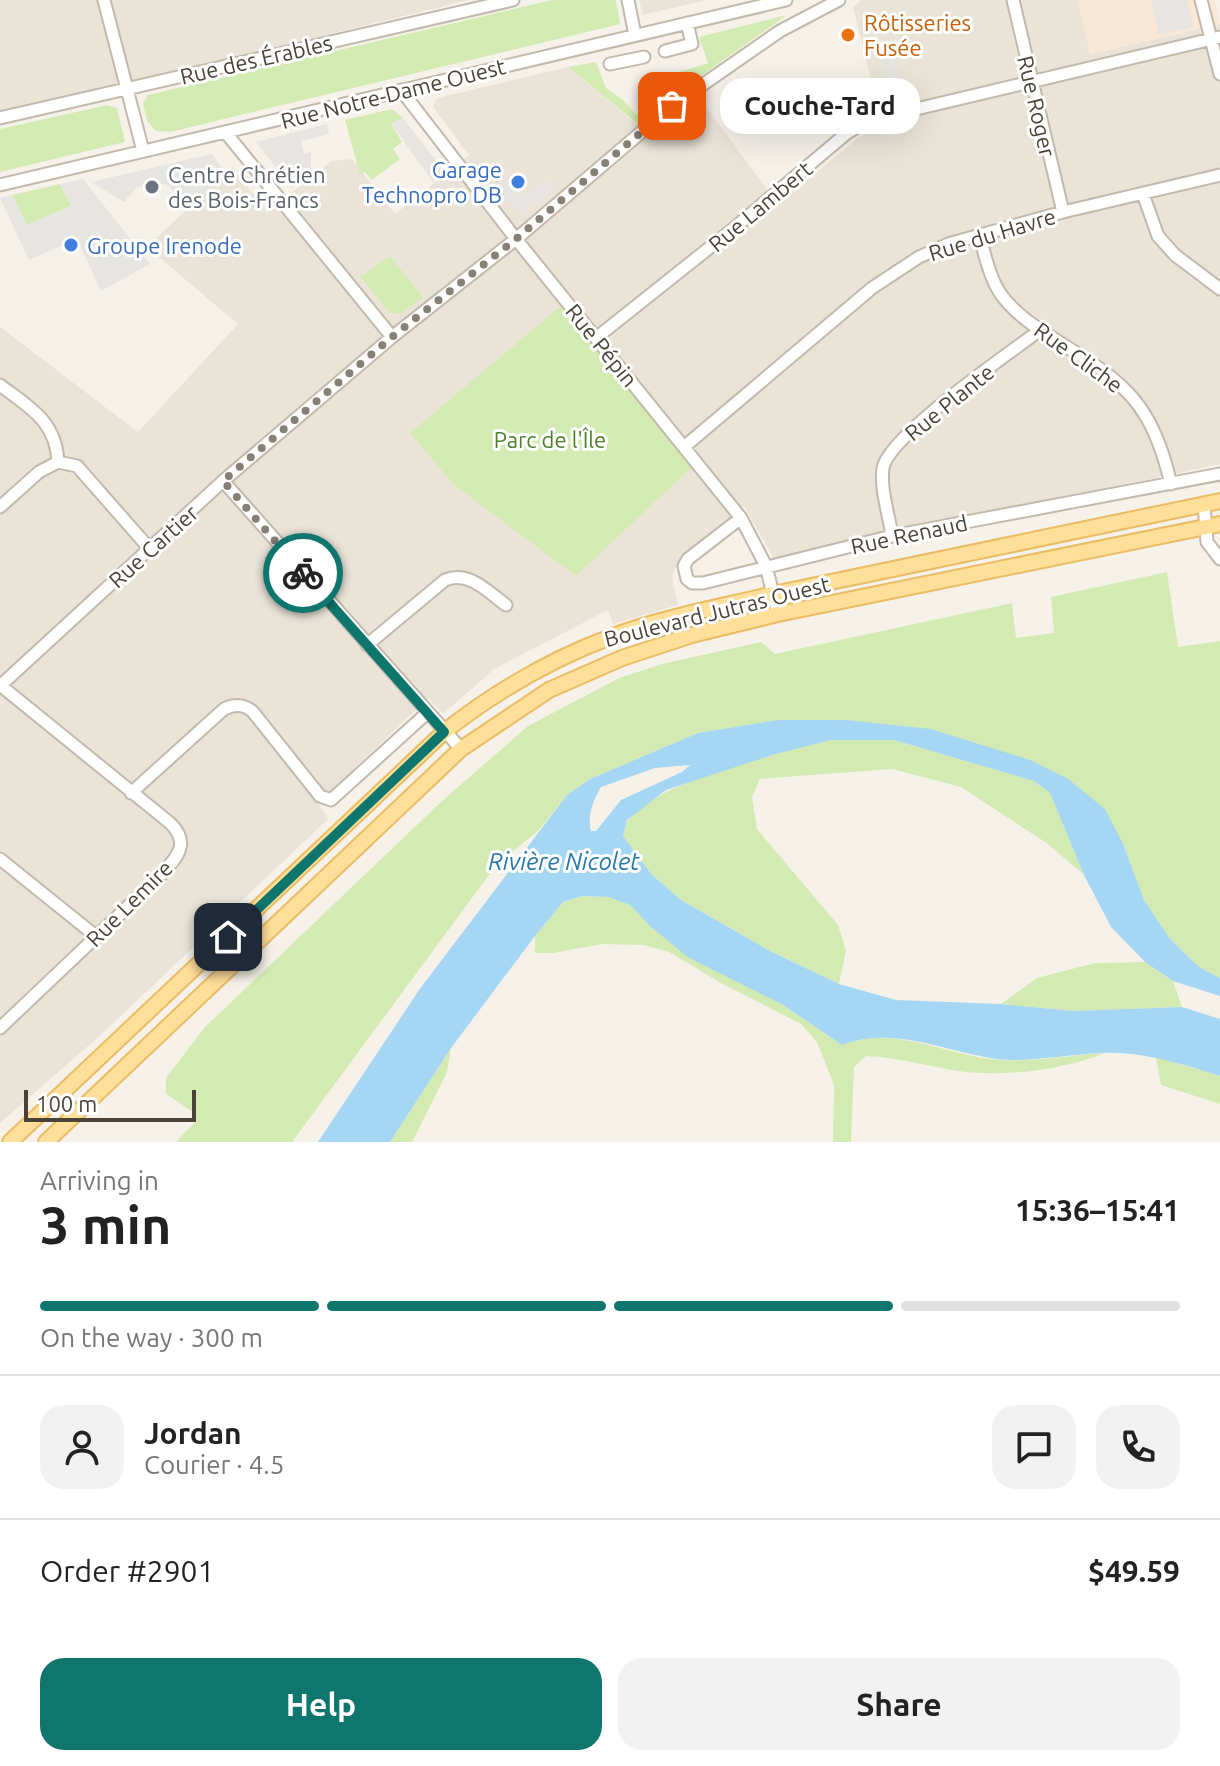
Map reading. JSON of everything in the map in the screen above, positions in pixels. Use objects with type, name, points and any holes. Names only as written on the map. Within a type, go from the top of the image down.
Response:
[{"type":"main road","name":"Boulevard Jutras Ouest","points":[[10,1142],[444,732],[510,685],[585,647],[660,621],[773,594],[1220,501]]},
{"type":"main road","name":"Boulevard Jutras Ouest","points":[[46,1142],[461,749],[522,706],[592,670],[659,644],[778,614],[1213,526]]},
{"type":"street","points":[[104,0],[143,151]]},
{"type":"street","name":"Rue des Érables","points":[[0,118],[513,0]]},
{"type":"street","points":[[628,0],[635,35]]},
{"type":"street","name":"Rue Notre-Dame Ouest","points":[[0,185],[762,3],[786,0]]},
{"type":"street","name":"Rue Cartier","points":[[0,686],[223,481],[672,106],[780,31],[839,0]]},
{"type":"street","name":"Rue Roger","points":[[1013,0],[1063,212]]},
{"type":"street","points":[[1201,0],[1215,38],[1220,74]]},
{"type":"street","points":[[665,51],[692,44],[687,23]]},
{"type":"street","name":"Rue Lambert","points":[[596,338],[854,128],[891,115],[1215,38]]},
{"type":"street","points":[[610,64],[644,57]]},
{"type":"street","name":"Rue Pépin","points":[[401,90],[516,239],[741,518],[766,566],[778,614]]},
{"type":"street","points":[[226,133],[392,337]]},
{"type":"street","name":"Rue du Havre","points":[[684,447],[872,288],[919,257],[979,235],[1063,212],[1220,175]]},
{"type":"street","points":[[1143,194],[1158,236],[1175,255],[1220,289]]},
{"type":"street","name":"Rue Cliche","points":[[979,235],[998,290],[1007,302],[1139,402],[1157,434],[1171,484]]},
{"type":"street","name":"Rue Plante","points":[[892,536],[883,466],[893,448],[966,386],[1040,330]]},
{"type":"street","points":[[0,385],[39,415],[50,428],[56,441],[58,462]]},
{"type":"street","points":[[0,507],[39,472],[58,462],[77,466],[149,548]]},
{"type":"street","name":"Rue Renaud","points":[[741,518],[688,559],[684,566],[687,579],[692,583],[703,583],[892,536],[1220,474]]},
{"type":"street","points":[[223,481],[461,749]]},
{"type":"street","points":[[1204,505],[1213,526],[1207,542],[1220,559]]},
{"type":"street","points":[[367,645],[445,580],[456,575],[466,577],[506,605]]},
{"type":"street","name":"Rue Lemire","points":[[0,686],[108,771],[177,829],[181,836],[179,852],[158,878],[0,1028]]},
{"type":"street","points":[[131,793],[224,709],[238,705],[248,707],[253,712],[320,796],[331,800],[427,713]]},
{"type":"street","points":[[0,859],[97,937]]},
{"type":"shaded area","points":[[0,0],[470,0],[0,113]]},
{"type":"shaded area","points":[[639,0],[707,0],[643,15]]},
{"type":"shaded area","points":[[861,0],[1078,0],[1090,54],[1220,24],[1220,464],[775,561],[744,506],[681,559],[675,568],[672,578],[678,605],[613,624],[608,610],[494,669],[443,714],[428,698],[318,803],[328,819],[104,1032],[0,1123],[0,327],[138,432],[238,324],[147,247],[232,167],[267,212],[332,161],[352,159],[395,214],[469,155],[433,107],[437,98],[568,67],[652,137],[701,100],[778,204],[863,134],[882,125],[853,7]]},
{"type":"shaded area","points":[[1078,0],[1215,0],[1220,24],[1090,54]]},
{"type":"shaded area","points":[[1151,0],[1187,0],[1193,27],[1159,35]]},
{"type":"shaded area","points":[[891,49],[902,93],[890,96],[878,52]]},
{"type":"shaded area","points":[[403,118],[445,172],[433,182],[391,123]]},
{"type":"shaded area","points":[[327,124],[329,134],[301,141],[304,154],[311,152],[311,172],[292,188],[256,142]]},
{"type":"shaded area","points":[[212,154],[227,175],[207,195],[181,197],[166,184],[158,185],[151,179],[145,186],[137,187],[124,202],[91,182]]},
{"type":"shaded area","points":[[507,175],[523,196],[547,179],[555,189],[521,215],[495,184]]},
{"type":"shaded area","points":[[83,179],[150,264],[101,291],[77,239],[29,260],[0,198],[12,195],[27,225],[71,206],[60,184]]},
{"type":"green space","points":[[552,0],[616,0],[620,24],[170,132],[156,131],[147,121],[143,103],[148,95]]},
{"type":"green space","points":[[787,15],[657,107],[646,98],[673,88],[670,75],[708,63],[699,37]]},
{"type":"green space","points":[[596,62],[606,88],[623,100],[641,120],[639,125],[568,67]]},
{"type":"green space","points":[[107,105],[117,108],[125,142],[0,172],[0,129]]},
{"type":"green space","points":[[392,109],[403,118],[391,123],[402,142],[393,149],[400,159],[372,180],[365,172],[360,175],[345,120]]},
{"type":"green space","points":[[60,184],[71,206],[27,225],[12,195]]},
{"type":"green space","points":[[390,256],[423,297],[400,314],[389,312],[360,277]]},
{"type":"green space","name":"Parc de l'Île","points":[[562,305],[692,467],[576,576],[453,484],[410,433]]},
{"type":"green space","points":[[1167,572],[1178,647],[1220,641],[1220,978],[1199,967],[1170,939],[1144,900],[1123,844],[1030,760],[777,720],[698,733],[590,779],[567,795],[538,831],[497,864],[292,1142],[176,1142],[194,1123],[193,1112],[166,1094],[166,1078],[204,1028],[442,801],[528,726],[619,678],[662,664],[761,642],[775,654],[1012,603],[1016,638],[1054,633],[1051,597]]},
{"type":"green space","points":[[831,740],[894,740],[1034,781],[1050,793],[1084,875],[1048,844],[961,787],[892,769],[760,779],[752,797],[757,829],[838,925],[846,951],[839,984],[770,951],[681,900],[652,875],[623,836],[629,819],[667,792],[723,769]]},
{"type":"green space","points":[[582,896],[608,897],[630,905],[651,927],[783,1005],[842,1045],[862,1039],[901,1039],[1000,1060],[1105,1053],[1069,1064],[1010,1073],[952,1070],[866,1056],[854,1067],[851,1142],[833,1142],[834,1085],[817,1042],[801,1024],[669,952],[643,945],[602,944],[535,953],[535,936],[563,902]]},
{"type":"green space","points":[[1145,962],[1173,981],[1182,1007],[1073,1011],[1001,1004],[1037,978],[1095,963]]},
{"type":"green space","points":[[451,1048],[447,1072],[412,1142],[390,1142]]},
{"type":"green space","points":[[1156,1057],[1220,1076],[1220,1104],[1161,1085]]},
{"type":"water","name":"Rivière Nicolet","points":[[777,720],[846,720],[931,729],[1030,760],[1068,779],[1105,809],[1123,844],[1144,900],[1170,939],[1199,967],[1220,978],[1220,996],[1173,981],[1145,962],[1111,927],[1084,875],[1050,793],[1034,781],[894,740],[831,740],[772,755],[666,790],[627,820],[623,836],[652,875],[681,900],[770,951],[839,984],[896,1000],[1001,1004],[1073,1011],[1182,1007],[1220,1019],[1220,1076],[1162,1059],[1132,1054],[1101,1053],[1008,1060],[900,1039],[861,1040],[842,1045],[783,1005],[689,958],[630,905],[608,897],[582,896],[563,902],[535,936],[451,1048],[390,1142],[318,1142],[419,990],[567,795],[590,779],[698,733]],"holes":[[[690,765],[682,772],[621,800],[596,831],[591,831],[592,809],[601,787],[655,768]]]},
{"type":"way so far","points":[[303,573],[223,481],[672,106]]},
{"type":"place","name":"Rôtisseries Fusée","points":[[848,35]]},
{"type":"place","name":"Couche-Tard","points":[[672,106]]},
{"type":"place","name":"Garage Technopro DB","points":[[518,182]]},
{"type":"place","name":"Centre Chrétien des Bois-Francs","points":[[152,187]]},
{"type":"place","name":"Groupe Irenode","points":[[71,245]]},
{"type":"route","points":[[228,937],[444,732],[303,573]]}]
